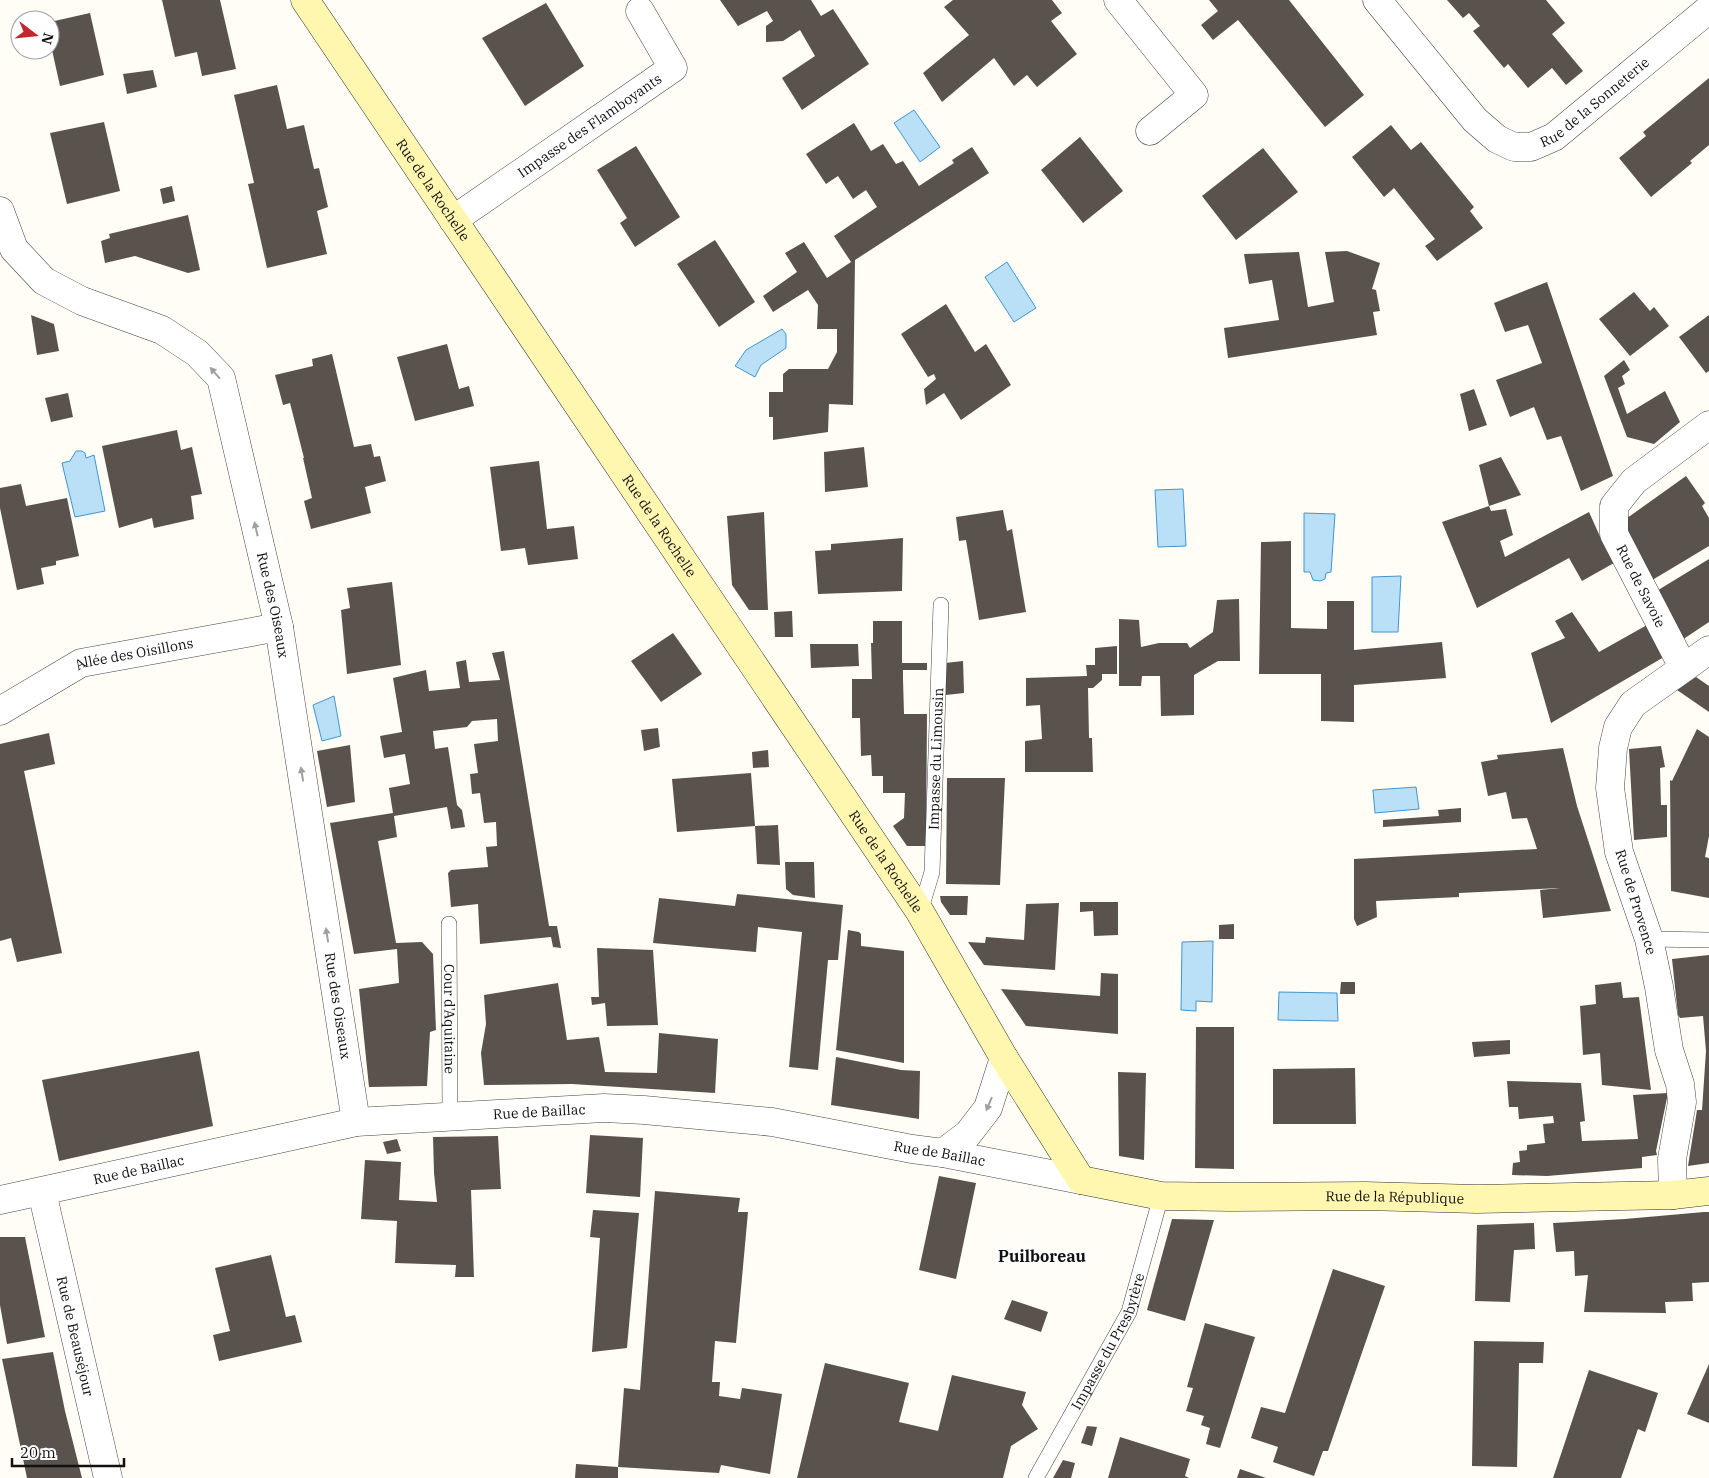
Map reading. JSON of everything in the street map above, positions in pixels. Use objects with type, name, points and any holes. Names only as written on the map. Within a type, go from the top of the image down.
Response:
[{"type":"main road","name":"Rue de la Rochelle","points":[[305,0],[920,912],[1004,1058],[1080,1180]]},
{"type":"main road","name":"Rue de la République","points":[[1080,1180],[1161,1196],[1297,1198],[1364,1196],[1477,1199],[1673,1194],[1709,1191]]},
{"type":"street","points":[[1118,0],[1194,95],[1150,131]]},
{"type":"street","name":"Rue de la Sonneterie","points":[[1377,0],[1474,120],[1497,139],[1514,148],[1531,147],[1554,137],[1709,9]]},
{"type":"street","name":"Impasse des Flamboyants","points":[[453,220],[673,68],[640,11]]},
{"type":"street","name":"Rue des Oiseaux","points":[[0,211],[14,249],[44,281],[82,300],[162,330],[197,353],[220,378],[279,627],[356,1122]]},
{"type":"street","name":"Rue de Savoie","points":[[1683,667],[1614,534],[1614,506],[1634,481],[1709,425]]},
{"type":"street","name":"Allée des Oisillons","points":[[0,711],[81,663],[279,627]]},
{"type":"street","name":"Rue de Provence","points":[[1673,1194],[1672,1159],[1682,1102],[1680,1084],[1669,1050],[1660,987],[1648,939],[1619,852],[1610,788],[1613,748],[1618,727],[1633,704],[1709,650]]},
{"type":"street","points":[[944,1152],[968,1134],[988,1108],[1004,1058]]},
{"type":"street","name":"Rue de Baillac","points":[[0,1200],[356,1122],[450,1115],[604,1108],[772,1122],[912,1149],[944,1152],[1080,1180]]},
{"type":"street","name":"Rue de Beauséjour","points":[[42,1192],[108,1478]]},
{"type":"lane","name":"Impasse du Limousin","points":[[920,912],[932,872],[941,605]]},
{"type":"lane","name":"Cour d'Aquitaine","points":[[449,924],[450,1115]]},
{"type":"lane","points":[[1648,939],[1709,940]]},
{"type":"lane","name":"Impasse du Presbytère","points":[[1036,1478],[1130,1312],[1161,1196]]},
{"type":"water","points":[[914,110],[940,147],[920,162],[894,123]]},
{"type":"water","points":[[1007,262],[1036,308],[1014,322],[985,277]]},
{"type":"water","points":[[782,329],[786,334],[786,348],[761,365],[755,377],[735,366],[746,350]]},
{"type":"water","points":[[76,451],[85,453],[86,458],[94,455],[105,511],[75,517],[62,463],[70,461]]},
{"type":"water","points":[[1183,489],[1186,546],[1158,547],[1155,490]]},
{"type":"water","points":[[1304,513],[1335,514],[1331,572],[1326,573],[1325,579],[1320,581],[1313,580],[1310,572],[1304,572]]},
{"type":"water","points":[[1401,576],[1398,632],[1372,632],[1372,577]]},
{"type":"water","points":[[334,696],[341,736],[322,741],[313,705]]},
{"type":"water","points":[[1416,787],[1419,809],[1375,813],[1373,790]]},
{"type":"water","points":[[1213,941],[1212,1002],[1196,1001],[1196,1011],[1181,1010],[1182,942]]},
{"type":"water","points":[[1279,992],[1337,993],[1338,1021],[1278,1020]]},
{"type":"building","points":[[162,0],[220,0],[236,69],[202,76],[197,52],[175,57]]},
{"type":"building","points":[[720,0],[811,0],[821,16],[833,9],[869,64],[802,110],[782,78],[815,56],[800,30],[783,41],[766,42],[766,26],[773,21],[767,11],[738,26]]},
{"type":"building","points":[[953,0],[1052,0],[1062,13],[1051,21],[1077,54],[1037,87],[1027,75],[1014,86],[994,58],[942,102],[923,73],[969,35],[944,7]]},
{"type":"building","points":[[1209,0],[1289,0],[1364,95],[1325,127],[1238,20],[1213,40],[1201,25],[1218,11]]},
{"type":"building","points":[[1447,0],[1546,0],[1565,23],[1552,34],[1583,71],[1566,85],[1552,68],[1528,88],[1508,64],[1504,68],[1473,31],[1480,26],[1469,13],[1463,18]]},
{"type":"building","points":[[546,3],[584,66],[525,106],[482,38]]},
{"type":"building","points":[[90,13],[104,75],[60,86],[54,60],[60,60],[60,20]]},
{"type":"building","points":[[153,70],[157,87],[127,94],[123,74]]},
{"type":"building","points":[[1709,78],[1709,145],[1690,161],[1692,163],[1651,197],[1619,158],[1646,136],[1643,132]]},
{"type":"building","points":[[277,85],[287,129],[304,125],[314,169],[319,168],[328,207],[317,211],[327,254],[267,268],[248,184],[254,183],[234,95]]},
{"type":"building","points":[[104,122],[120,191],[67,204],[50,133]]},
{"type":"building","points":[[854,123],[871,151],[883,144],[896,164],[903,161],[919,186],[954,163],[952,160],[972,147],[989,173],[855,260],[853,405],[829,404],[828,432],[773,440],[773,417],[769,417],[769,392],[783,392],[783,374],[789,369],[828,369],[837,352],[837,329],[817,329],[818,305],[808,290],[773,312],[763,296],[797,272],[785,253],[804,242],[827,278],[851,262],[834,236],[877,207],[866,190],[853,199],[838,176],[826,184],[806,154]]},
{"type":"building","points":[[1391,125],[1411,150],[1421,142],[1474,207],[1470,211],[1483,228],[1437,261],[1425,246],[1435,239],[1394,188],[1384,197],[1352,157]]},
{"type":"building","points":[[1080,137],[1123,191],[1083,223],[1041,170]]},
{"type":"building","points":[[636,146],[680,217],[635,247],[620,223],[627,218],[597,170]]},
{"type":"building","points":[[1263,148],[1298,192],[1236,240],[1202,196]]},
{"type":"building","points":[[172,186],[175,201],[163,204],[160,189]]},
{"type":"building","points":[[188,215],[200,270],[188,273],[135,256],[105,263],[101,241],[110,238],[109,234]]},
{"type":"building","points":[[715,240],[755,302],[719,327],[677,264]]},
{"type":"building","points":[[1347,251],[1380,263],[1372,289],[1376,290],[1380,311],[1373,312],[1377,335],[1228,358],[1224,328],[1279,320],[1272,280],[1249,284],[1244,254],[1299,252],[1308,307],[1334,302],[1325,252]]},
{"type":"building","points":[[1547,282],[1613,476],[1581,491],[1561,436],[1547,440],[1534,407],[1510,417],[1496,380],[1542,363],[1528,325],[1505,332],[1494,303]]},
{"type":"building","points":[[1634,292],[1650,311],[1654,307],[1669,326],[1630,356],[1599,319]]},
{"type":"building","points":[[946,304],[975,352],[986,344],[1011,385],[961,420],[944,393],[926,405],[924,389],[936,379],[934,374],[928,377],[901,334]]},
{"type":"building","points":[[31,315],[54,324],[59,351],[37,355]]},
{"type":"building","points":[[1709,315],[1709,371],[1706,373],[1679,337]]},
{"type":"building","points":[[447,344],[459,389],[469,386],[474,406],[415,421],[397,357]]},
{"type":"building","points":[[332,354],[354,447],[371,444],[374,457],[380,456],[386,481],[365,487],[371,513],[311,529],[304,501],[312,498],[304,458],[290,403],[283,405],[275,375],[313,366],[312,359]]},
{"type":"building","points":[[1624,360],[1630,370],[1622,376],[1625,384],[1618,388],[1627,414],[1665,391],[1680,422],[1654,444],[1627,437],[1604,376]]},
{"type":"building","points":[[1474,389],[1487,425],[1469,431],[1460,394]]},
{"type":"building","points":[[68,393],[73,417],[51,422],[45,398]]},
{"type":"building","points":[[177,430],[181,450],[192,447],[202,494],[191,496],[194,519],[154,528],[152,518],[119,528],[102,446]]},
{"type":"building","points":[[864,447],[868,487],[825,492],[824,452]]},
{"type":"building","points":[[1501,457],[1521,495],[1489,506],[1479,465]]},
{"type":"building","points":[[539,461],[547,529],[574,526],[578,559],[528,565],[525,548],[501,551],[490,467]]},
{"type":"building","points":[[1686,476],[1705,503],[1702,506],[1709,518],[1709,546],[1649,582],[1623,521]]},
{"type":"building","points":[[21,484],[26,506],[67,498],[79,556],[56,561],[56,565],[41,568],[44,584],[17,590],[0,508],[0,488]]},
{"type":"building","points":[[1489,506],[1491,511],[1506,509],[1513,535],[1500,541],[1505,557],[1589,512],[1614,563],[1582,581],[1569,558],[1477,608],[1442,522]]},
{"type":"building","points":[[1003,510],[1007,531],[1012,529],[1026,612],[979,620],[966,540],[959,541],[956,517]]},
{"type":"building","points":[[764,512],[768,610],[749,610],[732,585],[727,516]]},
{"type":"building","points":[[903,538],[902,591],[818,594],[815,551],[831,550],[831,544]]},
{"type":"building","points":[[1291,541],[1291,628],[1327,629],[1327,601],[1354,601],[1354,650],[1442,642],[1446,678],[1354,685],[1354,722],[1321,721],[1321,674],[1259,674],[1261,542]]},
{"type":"building","points":[[1709,559],[1709,622],[1682,640],[1655,592]]},
{"type":"building","points":[[392,582],[401,665],[347,674],[341,610],[350,608],[347,588]]},
{"type":"building","points":[[1239,599],[1240,661],[1218,661],[1194,675],[1194,715],[1161,716],[1160,676],[1142,676],[1141,686],[1119,686],[1119,619],[1139,620],[1141,647],[1159,643],[1187,643],[1190,648],[1213,632],[1217,600]]},
{"type":"building","points":[[792,611],[793,637],[775,637],[774,612]]},
{"type":"building","points":[[1572,612],[1599,652],[1647,625],[1664,657],[1551,723],[1531,653],[1565,638],[1555,621]]},
{"type":"building","points":[[873,621],[902,621],[902,663],[927,663],[927,670],[903,670],[904,714],[927,714],[926,846],[907,846],[893,826],[904,818],[905,793],[883,793],[883,776],[872,776],[871,755],[861,756],[860,718],[852,718],[852,679],[872,679],[871,643],[873,643]]},
{"type":"building","points":[[673,633],[702,674],[661,702],[631,661]]},
{"type":"building","points":[[810,644],[858,644],[859,666],[811,668]]},
{"type":"building","points":[[1117,646],[1117,674],[1102,674],[1102,680],[1093,688],[1088,688],[1089,738],[1092,738],[1093,772],[1025,772],[1025,741],[1042,739],[1040,705],[1026,706],[1026,678],[1087,676],[1086,665],[1095,665],[1095,648]]},
{"type":"building","points":[[504,651],[549,926],[557,926],[561,948],[553,947],[551,937],[480,944],[478,904],[451,907],[448,873],[451,870],[488,867],[486,847],[497,846],[496,822],[484,823],[480,793],[472,794],[470,774],[478,773],[474,744],[498,741],[497,719],[472,721],[467,727],[433,731],[435,749],[448,747],[457,805],[462,810],[465,827],[451,829],[447,807],[394,816],[397,837],[378,841],[396,943],[422,942],[433,954],[436,1030],[430,1032],[427,1086],[369,1087],[359,989],[399,983],[397,949],[354,954],[330,823],[393,813],[389,788],[410,784],[405,754],[384,758],[380,736],[402,732],[393,678],[426,670],[429,691],[460,688],[456,662],[466,660],[469,682],[500,680],[492,653]]},
{"type":"building","points":[[963,661],[964,693],[946,695],[945,663]]},
{"type":"building","points":[[1696,677],[1709,686],[1709,712],[1677,690]]},
{"type":"building","points":[[658,728],[660,747],[644,751],[641,730]]},
{"type":"building","points":[[1697,729],[1709,737],[1709,836],[1705,857],[1709,858],[1709,898],[1671,891],[1670,780],[1672,781]]},
{"type":"building","points":[[49,733],[55,764],[24,771],[62,953],[17,962],[11,938],[0,941],[0,744]]},
{"type":"building","points":[[350,745],[355,802],[327,807],[317,751]]},
{"type":"building","points":[[1661,746],[1665,767],[1660,768],[1661,805],[1667,805],[1667,837],[1634,840],[1629,749]]},
{"type":"building","points":[[1563,748],[1577,806],[1611,911],[1543,918],[1540,890],[1560,888],[1459,893],[1459,897],[1376,901],[1377,917],[1357,926],[1354,919],[1354,859],[1537,849],[1527,818],[1512,819],[1506,792],[1488,796],[1481,762],[1498,759],[1497,755]]},
{"type":"building","points":[[768,750],[769,767],[753,768],[752,752]]},
{"type":"building","points":[[751,773],[755,826],[677,832],[672,779]]},
{"type":"building","points":[[947,778],[1005,778],[1000,885],[946,884]]},
{"type":"building","points":[[1461,808],[1461,822],[1383,827],[1383,820],[1439,816],[1438,810]]},
{"type":"building","points":[[778,825],[780,865],[757,864],[755,826]]},
{"type":"building","points":[[785,862],[814,862],[815,898],[793,895],[786,889]]},
{"type":"building","points":[[737,894],[843,905],[838,960],[828,960],[818,1070],[789,1067],[802,932],[758,927],[756,952],[653,943],[659,898],[735,906]]},
{"type":"building","points":[[940,896],[968,896],[967,915],[950,915],[941,902]]},
{"type":"building","points":[[1080,902],[1118,902],[1118,935],[1094,936],[1093,911],[1080,912]]},
{"type":"building","points":[[1059,903],[1055,970],[984,965],[968,942],[985,943],[986,937],[1024,940],[1026,904]]},
{"type":"building","points":[[1234,924],[1234,939],[1219,939],[1219,925]]},
{"type":"building","points":[[848,930],[861,934],[861,946],[904,951],[904,1063],[836,1050]]},
{"type":"building","points":[[597,948],[653,950],[658,1025],[607,1026],[605,1003],[592,1005],[591,997],[599,997]]},
{"type":"building","points":[[1709,955],[1709,1163],[1688,1166],[1697,1110],[1702,1110],[1706,1051],[1703,1016],[1680,1018],[1678,1015],[1672,959]]},
{"type":"building","points":[[1101,973],[1118,974],[1118,1034],[1026,1026],[1001,989],[1100,996]]},
{"type":"building","points":[[1341,982],[1355,982],[1355,994],[1340,994]]},
{"type":"building","points":[[1621,982],[1623,998],[1639,997],[1651,1090],[1602,1085],[1600,1053],[1583,1055],[1580,1006],[1596,1004],[1595,985]]},
{"type":"building","points":[[558,983],[567,1040],[599,1037],[605,1072],[657,1073],[659,1033],[718,1039],[715,1093],[572,1084],[484,1085],[481,1053],[486,1024],[484,995]]},
{"type":"building","points":[[1196,1027],[1234,1027],[1234,1169],[1195,1168]]},
{"type":"building","points":[[1510,1040],[1510,1054],[1474,1057],[1472,1042]]},
{"type":"building","points":[[199,1051],[213,1126],[59,1161],[42,1080]]},
{"type":"building","points":[[836,1057],[901,1070],[920,1071],[919,1119],[831,1105]]},
{"type":"building","points":[[1355,1068],[1356,1124],[1273,1124],[1273,1069]]},
{"type":"building","points":[[1118,1072],[1146,1073],[1144,1160],[1119,1156]]},
{"type":"building","points":[[1507,1081],[1581,1083],[1585,1121],[1580,1122],[1582,1141],[1638,1139],[1633,1095],[1668,1093],[1656,1151],[1657,1155],[1642,1157],[1642,1168],[1547,1176],[1512,1175],[1513,1163],[1520,1162],[1519,1151],[1527,1150],[1527,1145],[1545,1143],[1543,1124],[1554,1123],[1553,1116],[1519,1119],[1518,1107],[1509,1107]]},
{"type":"building","points":[[590,1135],[643,1138],[640,1197],[586,1193]]},
{"type":"building","points":[[498,1136],[501,1189],[471,1190],[474,1277],[455,1277],[456,1265],[395,1263],[397,1221],[361,1219],[365,1160],[401,1162],[399,1200],[437,1202],[433,1137]]},
{"type":"building","points":[[397,1139],[401,1151],[387,1154],[383,1142]]},
{"type":"building","points":[[939,1176],[976,1183],[956,1279],[919,1270]]},
{"type":"building","points":[[655,1191],[740,1198],[738,1212],[748,1212],[736,1343],[715,1341],[712,1382],[720,1382],[719,1396],[740,1399],[742,1388],[782,1394],[770,1474],[721,1465],[719,1473],[618,1467],[624,1388],[640,1390]]},
{"type":"building","points":[[593,1210],[639,1213],[627,1348],[592,1352],[600,1238],[590,1237]]},
{"type":"building","points":[[1709,1212],[1709,1282],[1692,1283],[1693,1301],[1665,1302],[1666,1313],[1584,1312],[1588,1275],[1575,1276],[1574,1251],[1556,1252],[1553,1223]]},
{"type":"building","points":[[1172,1219],[1214,1220],[1185,1321],[1147,1310]]},
{"type":"building","points":[[1534,1223],[1535,1249],[1514,1250],[1510,1302],[1475,1301],[1477,1225]]},
{"type":"building","points":[[0,1237],[25,1237],[45,1337],[7,1344],[0,1305]]},
{"type":"building","points":[[271,1255],[286,1317],[295,1315],[302,1342],[219,1361],[213,1335],[230,1331],[215,1268]]},
{"type":"building","points":[[1333,1269],[1385,1286],[1328,1451],[1323,1451],[1314,1476],[1273,1462],[1278,1447],[1251,1438],[1261,1407],[1285,1413]]},
{"type":"building","points":[[1012,1300],[1048,1312],[1041,1332],[1004,1319]]},
{"type":"building","points":[[1205,1323],[1255,1337],[1220,1448],[1206,1444],[1210,1428],[1201,1425],[1204,1416],[1186,1411],[1193,1388],[1187,1387]]},
{"type":"building","points":[[1474,1341],[1544,1342],[1543,1363],[1519,1363],[1517,1467],[1472,1466]]},
{"type":"building","points":[[53,1352],[65,1411],[82,1478],[27,1478],[2,1359]]},
{"type":"building","points":[[825,1363],[909,1383],[899,1422],[938,1431],[952,1375],[1026,1392],[1022,1405],[1038,1429],[1011,1446],[1003,1478],[797,1478]]},
{"type":"building","points":[[1709,1364],[1709,1423],[1687,1414]]},
{"type":"building","points":[[1589,1370],[1658,1393],[1645,1432],[1638,1429],[1621,1478],[1553,1478]]},
{"type":"building","points":[[1087,1426],[1097,1427],[1092,1446],[1081,1443]]},
{"type":"building","points":[[1120,1437],[1190,1459],[1185,1476],[1189,1478],[1108,1478]]},
{"type":"building","points":[[1063,1460],[1075,1463],[1071,1478],[1053,1478]]},
{"type":"building","points":[[576,1464],[618,1467],[618,1478],[575,1478]]},
{"type":"building","points":[[1240,1469],[1266,1478],[1237,1478]]},
{"type":"district","name":"Puilboreau","points":[[1042,1256]]}]
